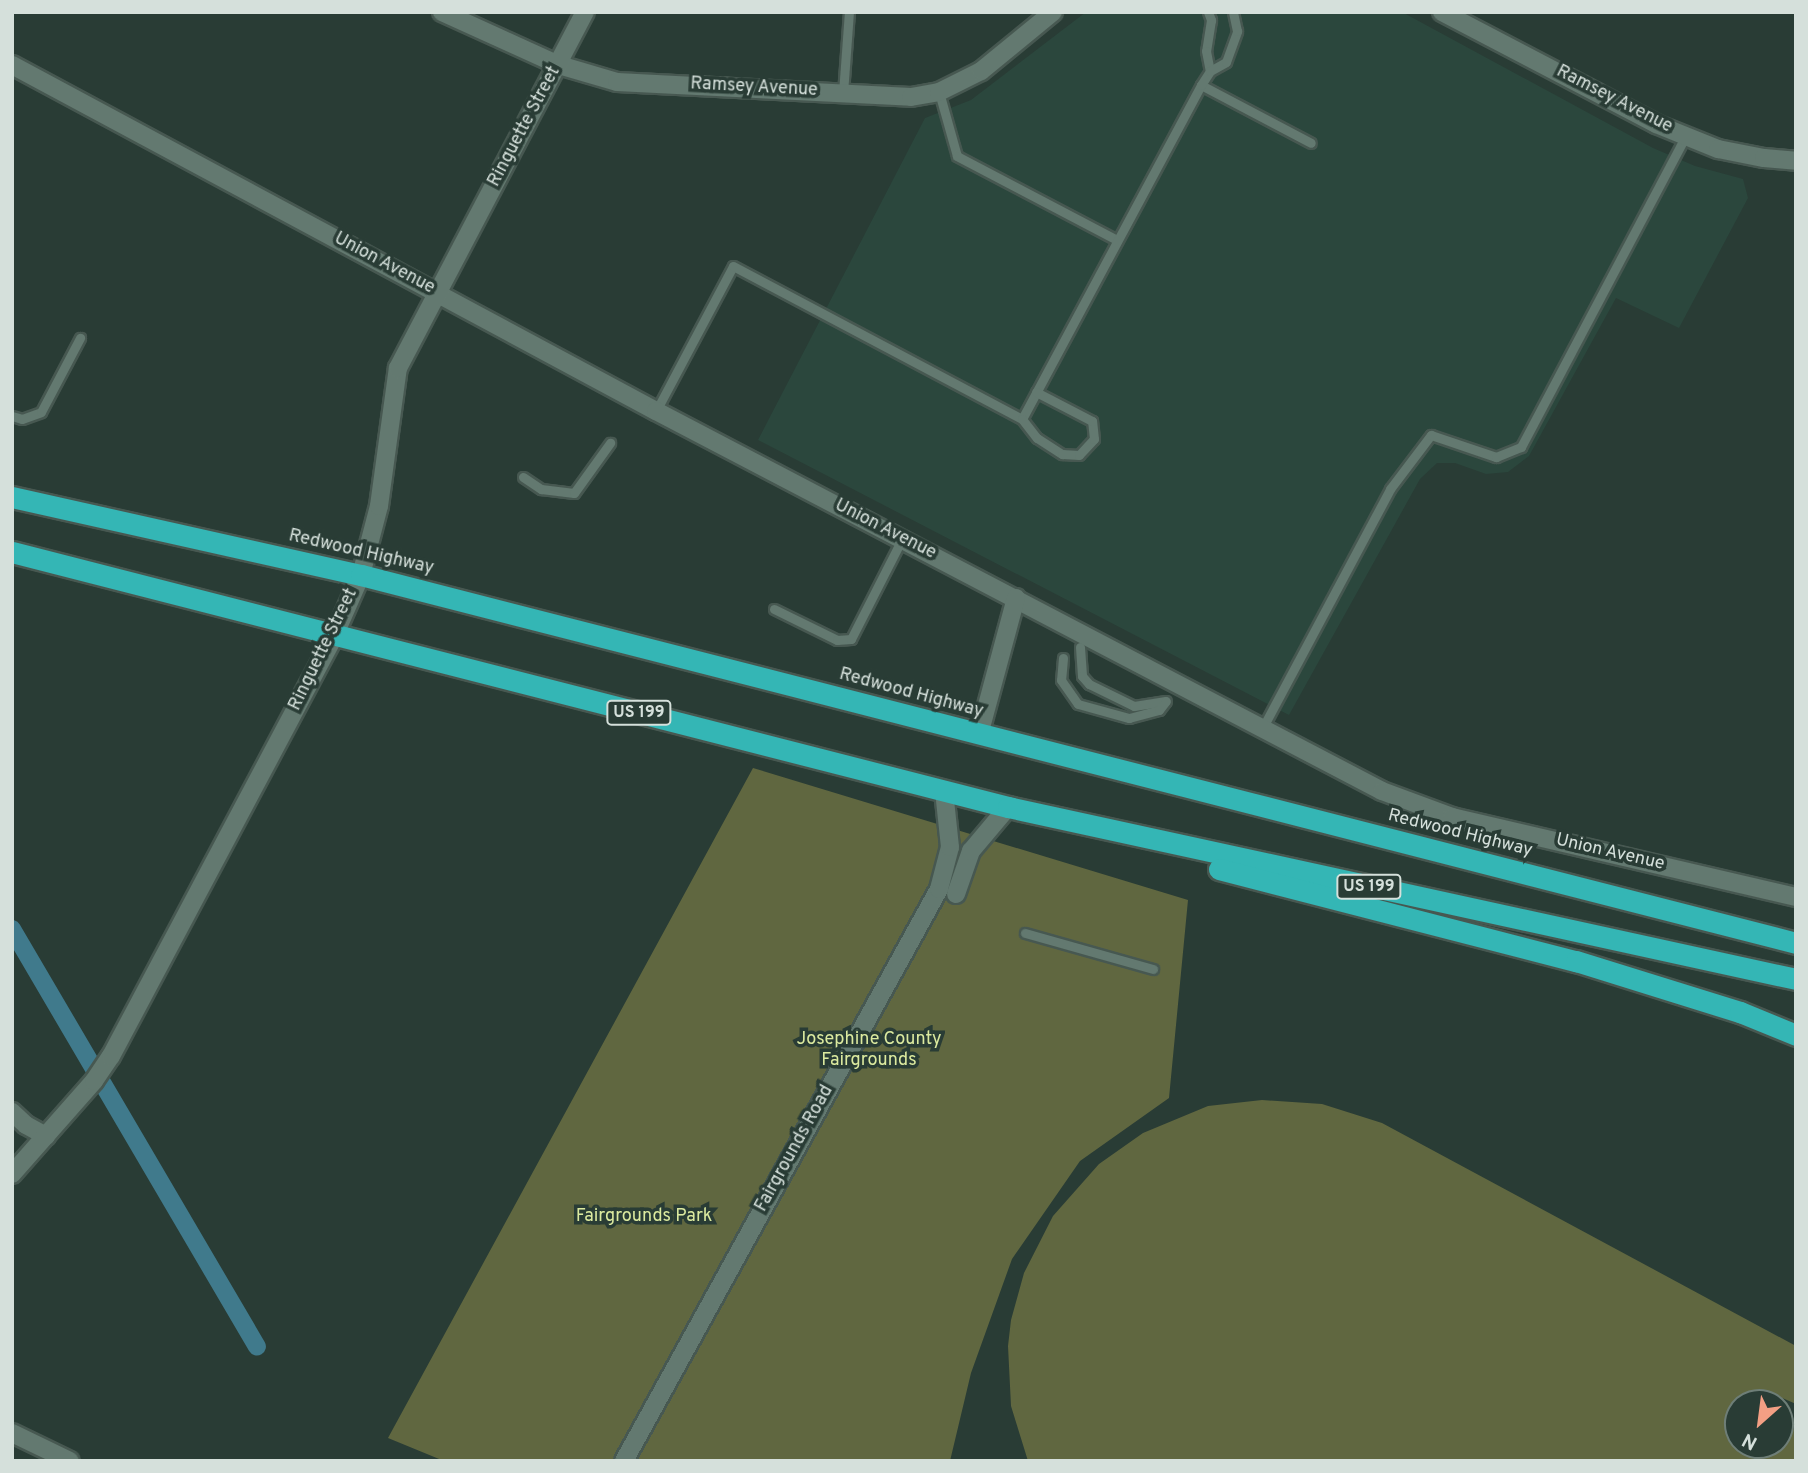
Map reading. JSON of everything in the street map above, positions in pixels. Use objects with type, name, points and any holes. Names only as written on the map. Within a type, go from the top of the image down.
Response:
[{"type":"highway","name":"Redwood Highway","points":[[12,497],[361,575],[1796,943]]},
{"type":"highway","name":"US 199","points":[[12,552],[336,632],[435,661],[1008,807],[1139,838],[1796,979]]},
{"type":"highway","points":[[1139,838],[1220,869],[1576,961],[1740,1012],[1796,1035]]},
{"type":"street","name":"Ramsey Avenue","points":[[442,12],[559,65],[617,82],[912,97],[939,92],[981,71],[1053,12]]},
{"type":"street","name":"Ringuette Street","points":[[12,1174],[94,1081],[125,1032],[336,632],[361,575],[379,506],[398,368],[586,12]]},
{"type":"street","name":"Ramsey Avenue","points":[[1442,12],[1656,124],[1718,149],[1763,159],[1796,161]]},
{"type":"street","name":"Union Avenue","points":[[12,65],[656,411],[1382,791],[1452,817],[1796,897]]},
{"type":"street","points":[[979,735],[1016,598]]},
{"type":"street","name":"Fairgrounds Road","points":[[624,1461],[947,892],[950,847],[944,791]]},
{"type":"street","points":[[947,892],[971,851],[1008,807]]},
{"type":"street","points":[[12,1111],[26,1125],[46,1136]]},
{"type":"street","points":[[12,1433],[70,1461]]},
{"type":"lane","points":[[843,93],[849,12]]},
{"type":"lane","points":[[1208,12],[1211,20],[1206,51],[1210,71]]},
{"type":"lane","points":[[1022,419],[1201,85],[1210,71],[1226,62],[1237,31],[1233,12]]},
{"type":"lane","points":[[1201,85],[1311,143]]},
{"type":"lane","points":[[939,92],[957,156],[1117,240]]},
{"type":"lane","points":[[1262,729],[1390,489],[1431,435],[1496,457],[1521,447],[1686,136]]},
{"type":"lane","points":[[656,411],[733,266],[1022,419],[1037,438],[1062,454],[1079,455],[1094,439],[1092,421],[1036,392]]},
{"type":"lane","points":[[12,416],[22,419],[41,412],[80,338]]},
{"type":"lane","points":[[523,477],[541,489],[574,493],[610,443]]},
{"type":"lane","points":[[774,609],[837,640],[851,639],[902,539]]},
{"type":"lane","points":[[1063,658],[1061,680],[1079,704],[1129,718],[1159,710],[1166,701],[1134,706],[1089,684],[1082,676],[1080,647]]},
{"type":"lane","points":[[1025,933],[1153,969]]},
{"type":"shaded area","points":[[1086,12],[1402,12],[1653,148],[1695,166],[1743,179],[1748,198],[1679,328],[1616,298],[1529,456],[1508,472],[1486,474],[1455,463],[1437,463],[1420,479],[1289,715],[758,440],[925,118],[971,100]]},
{"type":"green space","name":"Josephine County Fairgrounds","points":[[753,768],[1188,900],[1169,1098],[1080,1161],[1012,1259],[971,1373],[950,1461],[444,1461],[388,1438]]},
{"type":"green space","points":[[1262,1100],[1322,1104],[1382,1123],[1796,1346],[1796,1404],[1794,1389],[1724,1389],[1724,1459],[1794,1459],[1794,1430],[1796,1461],[1028,1461],[1011,1406],[1008,1346],[1011,1320],[1024,1273],[1053,1216],[1099,1164],[1143,1133],[1208,1106]]},
{"type":"waterway","points":[[12,929],[257,1346]]},
{"type":"park label","name":"Fairgrounds Park","points":[[644,1217]]}]
